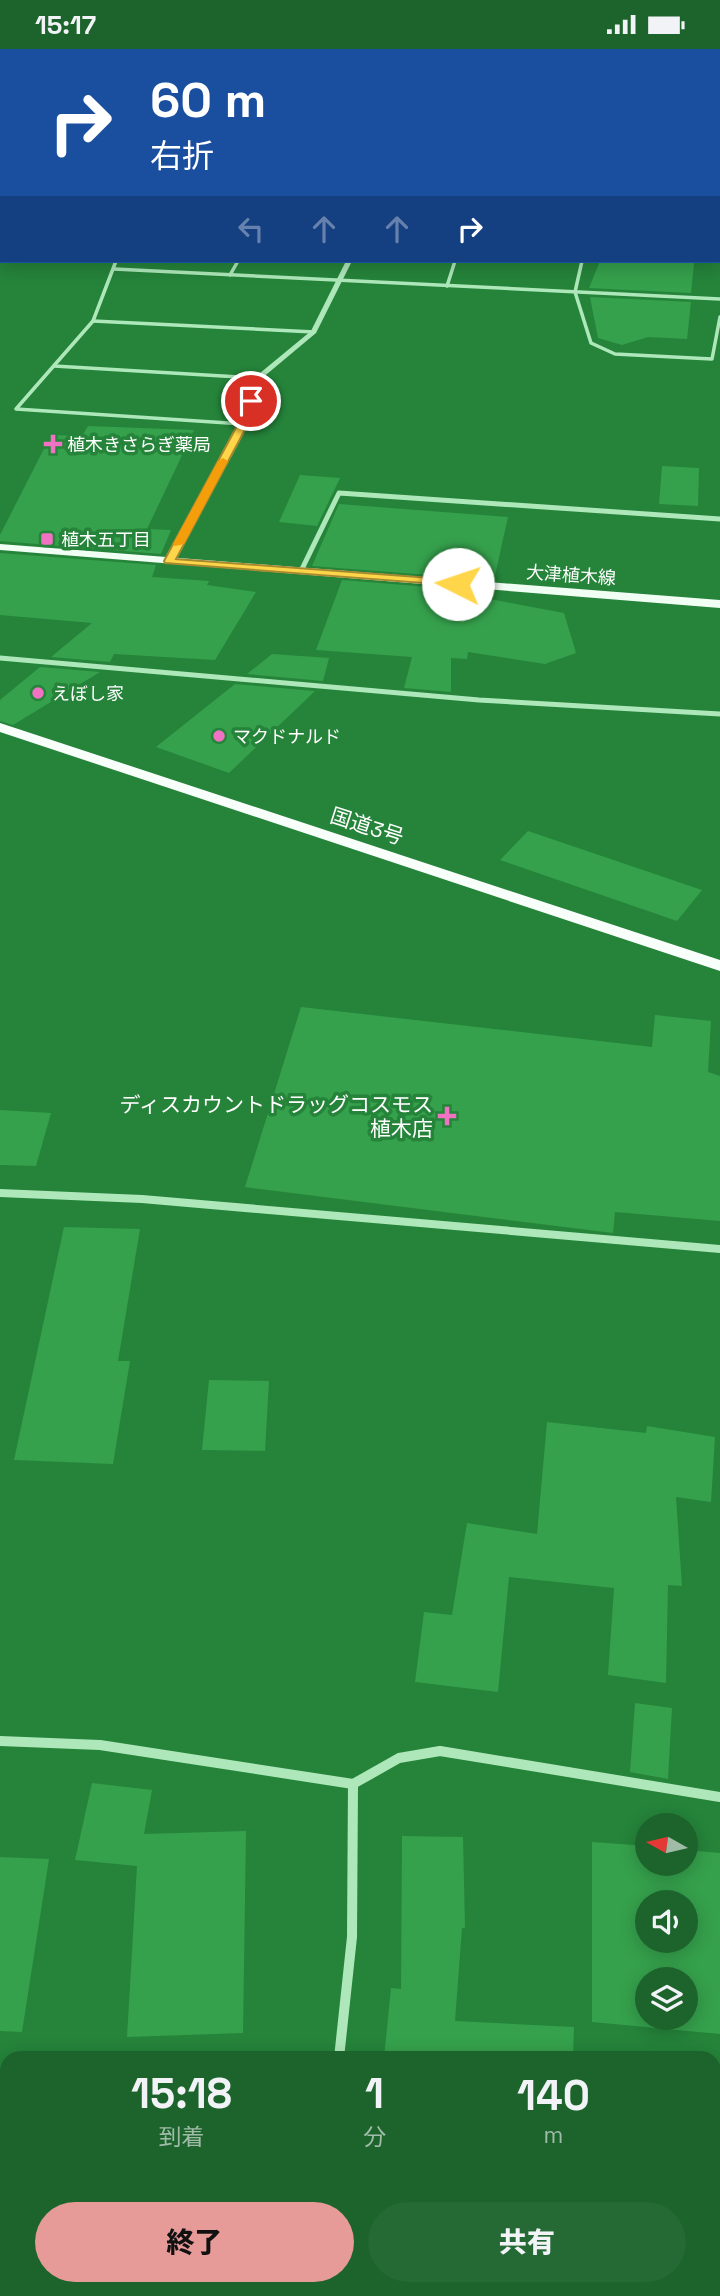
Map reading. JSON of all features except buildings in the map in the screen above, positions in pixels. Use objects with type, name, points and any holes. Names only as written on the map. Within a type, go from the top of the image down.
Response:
[{"type":"highway","name":"国道3号","points":[[0,727],[720,966]]},
{"type":"main road","name":"大津植木線","points":[[0,547],[720,604]]},
{"type":"street","points":[[116,263],[93,321],[16,409],[243,424]]},
{"type":"street","points":[[230,275],[237,263]]},
{"type":"street","points":[[169,561],[243,424],[258,378],[314,333],[348,263]]},
{"type":"street","points":[[447,286],[453,263]]},
{"type":"street","points":[[582,263],[575,292],[591,343],[615,353],[712,359],[720,317]]},
{"type":"street","points":[[114,269],[720,299]]},
{"type":"street","points":[[93,321],[314,333]]},
{"type":"street","points":[[54,366],[258,378]]},
{"type":"street","points":[[301,572],[339,493],[720,519]]},
{"type":"street","points":[[0,657],[479,700],[720,714]]},
{"type":"street","points":[[0,1193],[155,1200],[720,1249]]},
{"type":"street","points":[[0,1741],[100,1745],[353,1784],[398,1758],[440,1751],[720,1797]]},
{"type":"street","points":[[340,2051],[352,1937],[353,1784]]},
{"type":"slow traffic","points":[[179,544],[223,461]]},
{"type":"place","name":"植木きさらぎ薬局","points":[[53,444]]},
{"type":"place","name":"植木五丁目","points":[[47,539]]},
{"type":"place","name":"えぼし家","points":[[38,693]]},
{"type":"place","name":"マクドナルド","points":[[219,736]]},
{"type":"place","name":"ディスカウントドラッグコスモス 植木店","points":[[447,1116]]},
{"type":"route","points":[[251,401],[243,424],[169,561],[458,584]]}]
